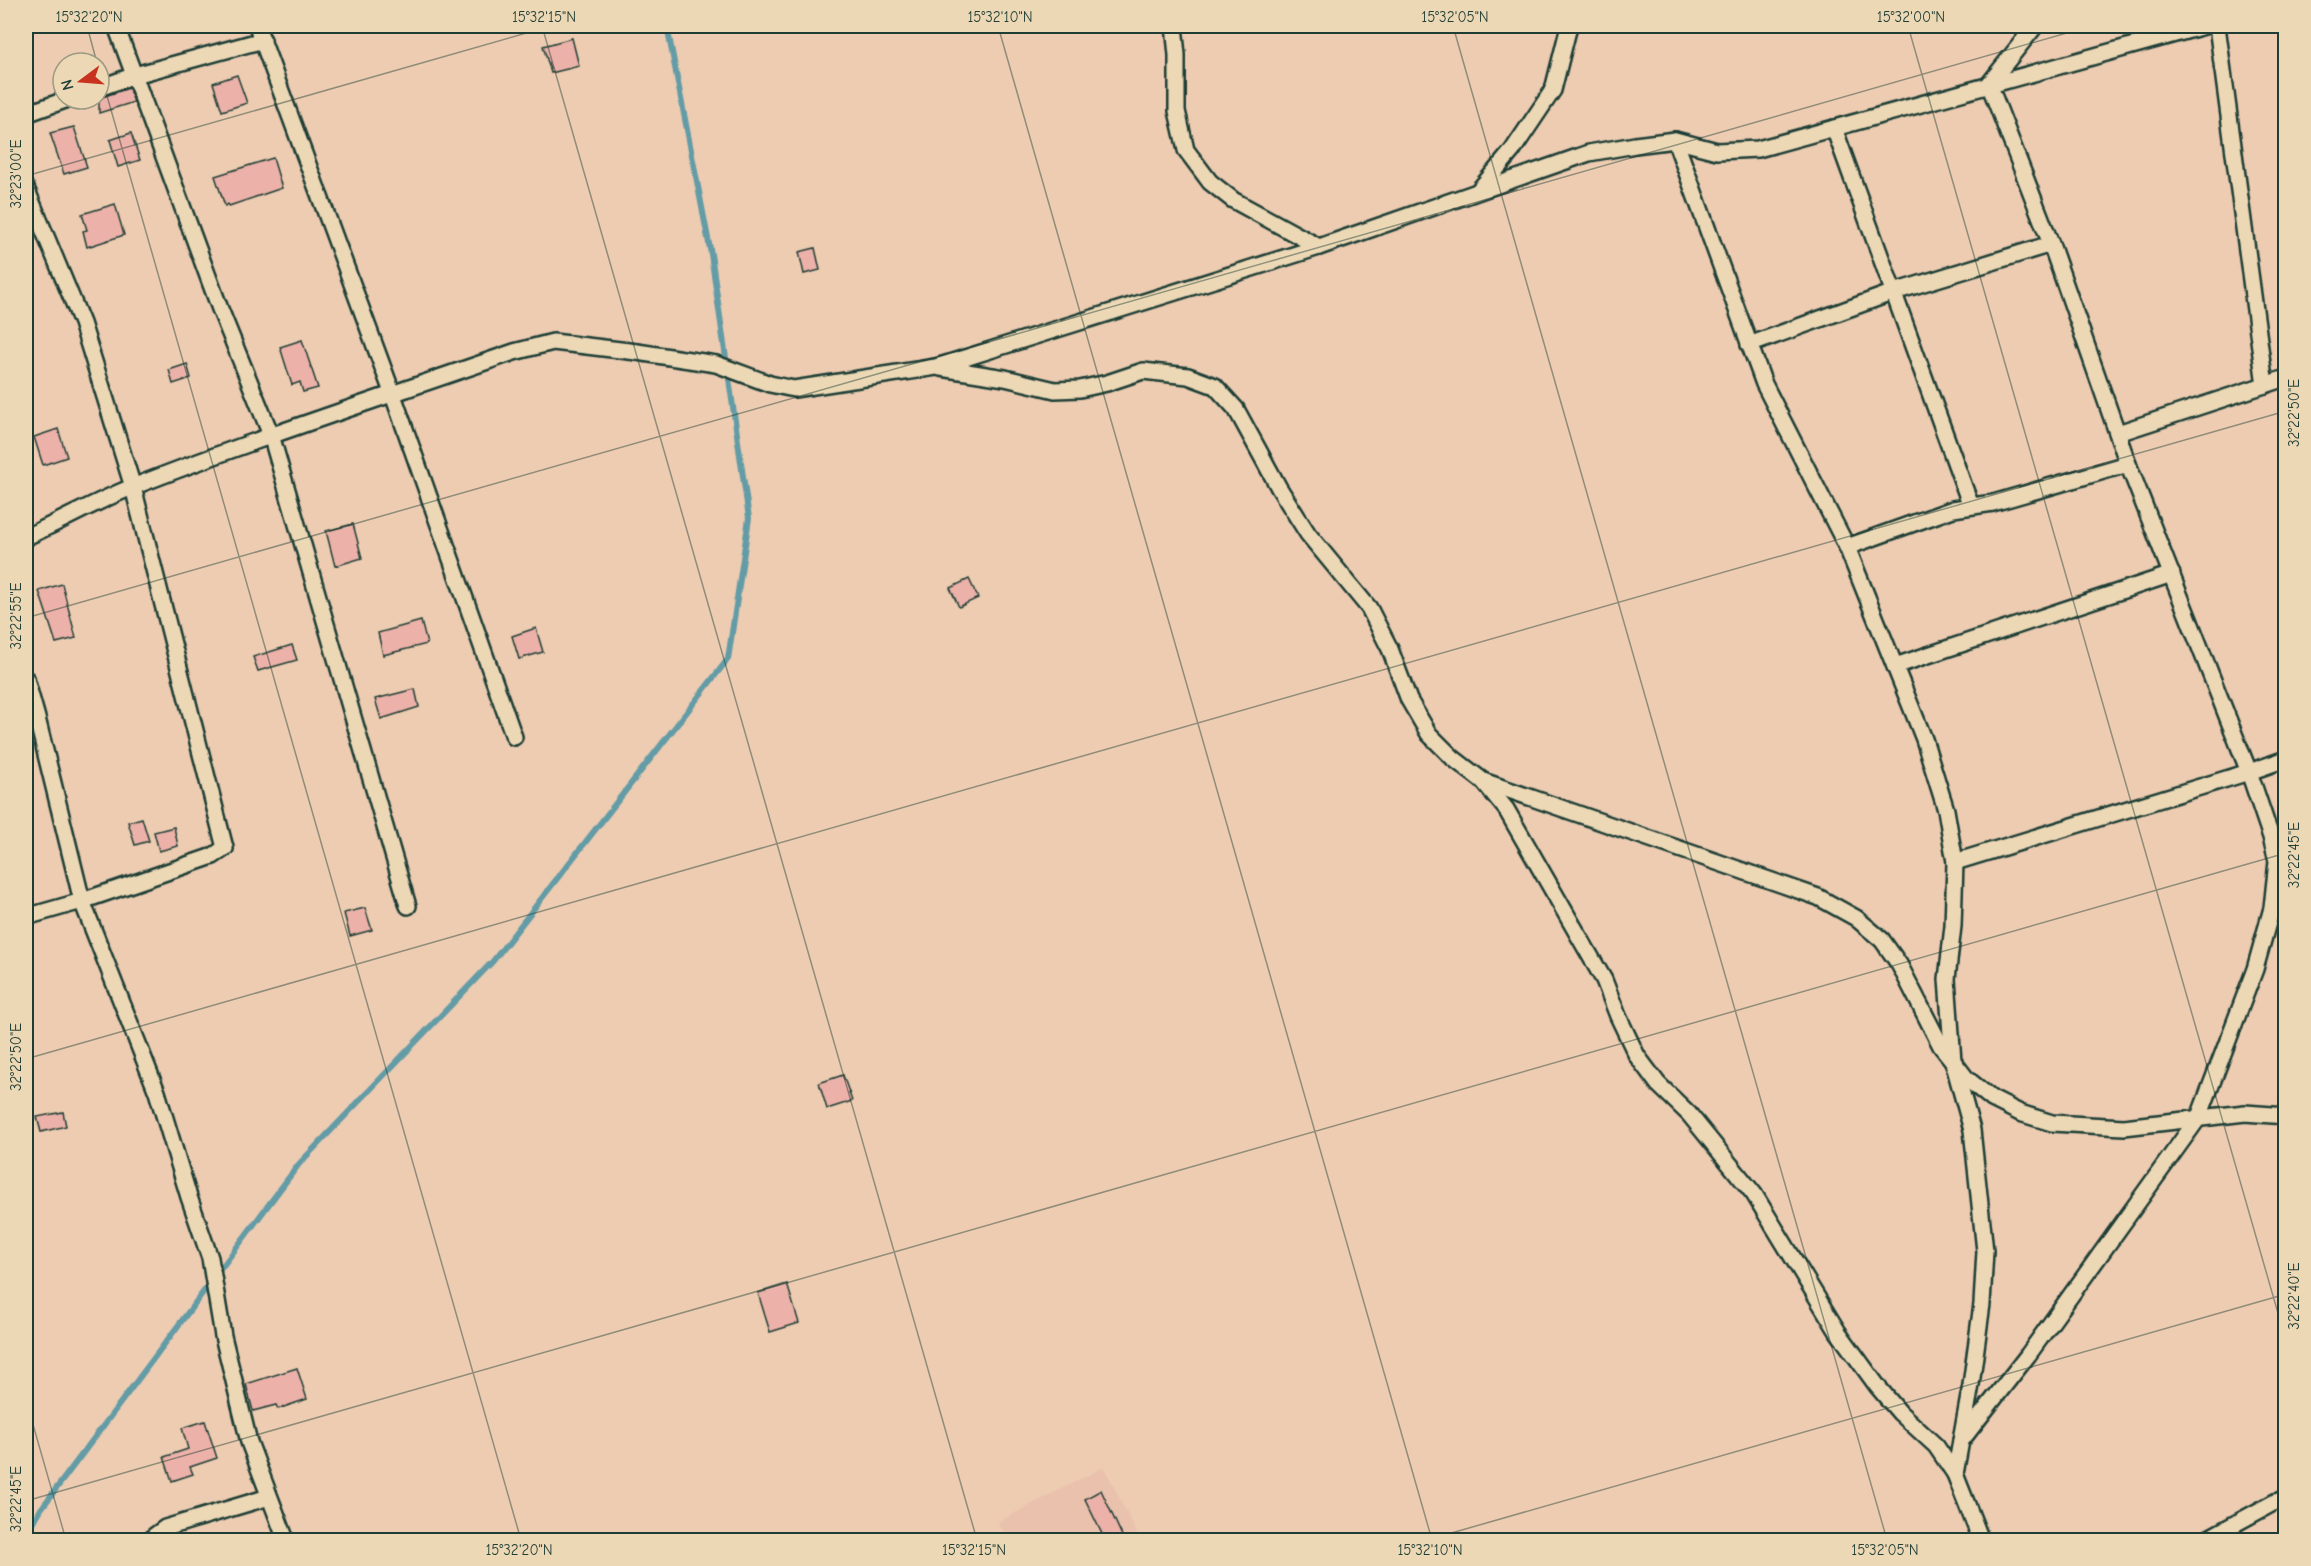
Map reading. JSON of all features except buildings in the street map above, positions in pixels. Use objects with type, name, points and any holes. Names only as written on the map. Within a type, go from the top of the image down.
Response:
[{"type":"street","points":[[116,26],[220,309],[271,435],[408,906]]},
{"type":"street","points":[[1174,26],[1177,55],[1177,111],[1186,150],[1210,182],[1233,200],[1319,247]]},
{"type":"street","points":[[1479,190],[1512,151],[1553,90],[1569,26]]},
{"type":"street","points":[[1989,84],[2036,26]]},
{"type":"street","points":[[26,537],[133,487],[271,435],[514,352],[553,342],[716,364],[770,384],[794,388],[936,367],[1319,247],[1589,153],[1676,140],[1717,151],[1758,149],[2204,26]]},
{"type":"street","points":[[2217,26],[2265,385]]},
{"type":"street","points":[[111,84],[260,33],[393,395],[514,737]]},
{"type":"street","points":[[1961,1441],[2028,1355],[2199,1117],[2255,969],[2272,908],[2277,861],[2249,772],[2128,464],[2051,244],[1989,84]]},
{"type":"street","points":[[26,114],[51,105]]},
{"type":"street","points":[[1834,128],[1971,506]]},
{"type":"street","points":[[1676,140],[1764,384],[1847,547],[1924,739],[1946,810],[1955,862],[1953,926],[1947,979],[1953,1061],[1972,1130],[1985,1251],[1982,1304],[1971,1385],[1955,1474]]},
{"type":"street","points":[[26,188],[82,323],[133,487],[225,848],[213,856],[82,901],[26,917]]},
{"type":"street","points":[[1749,345],[1894,292],[2051,244]]},
{"type":"street","points":[[936,367],[1005,378],[1055,390],[1080,389],[1143,371],[1188,376],[1215,386],[1236,409],[1279,488],[1308,534],[1369,608],[1390,649],[1409,700],[1429,734],[1453,758],[1484,781],[1506,809],[1605,980],[1618,1016],[1637,1056],[1658,1084],[1689,1114],[1754,1194],[1838,1332],[1878,1388],[1900,1413],[1936,1446],[1955,1474],[1981,1540]]},
{"type":"street","points":[[2118,433],[2286,378]]},
{"type":"street","points":[[1847,547],[1953,509],[1993,503],[2128,464]]},
{"type":"street","points":[[1895,666],[2172,574]]},
{"type":"street","points":[[26,679],[38,718],[82,901],[157,1092],[210,1258],[223,1336],[249,1442],[286,1540]]},
{"type":"street","points":[[1955,862],[2286,759]]},
{"type":"street","points":[[1484,781],[1818,897],[1856,918],[1882,940],[1893,956],[1941,1046],[1966,1078],[1992,1099],[2020,1113],[2052,1123],[2124,1126],[2245,1113],[2286,1116]]},
{"type":"street","points":[[152,1540],[165,1528],[269,1497]]},
{"type":"street","points":[[2205,1540],[2286,1499]]},
{"type":"shaded area","points":[[1104,1467],[1140,1540],[1008,1540],[998,1522]]},
{"type":"waterway","points":[[26,1535],[41,1509],[299,1164],[493,961],[728,659],[749,518],[711,254],[667,26]]}]
